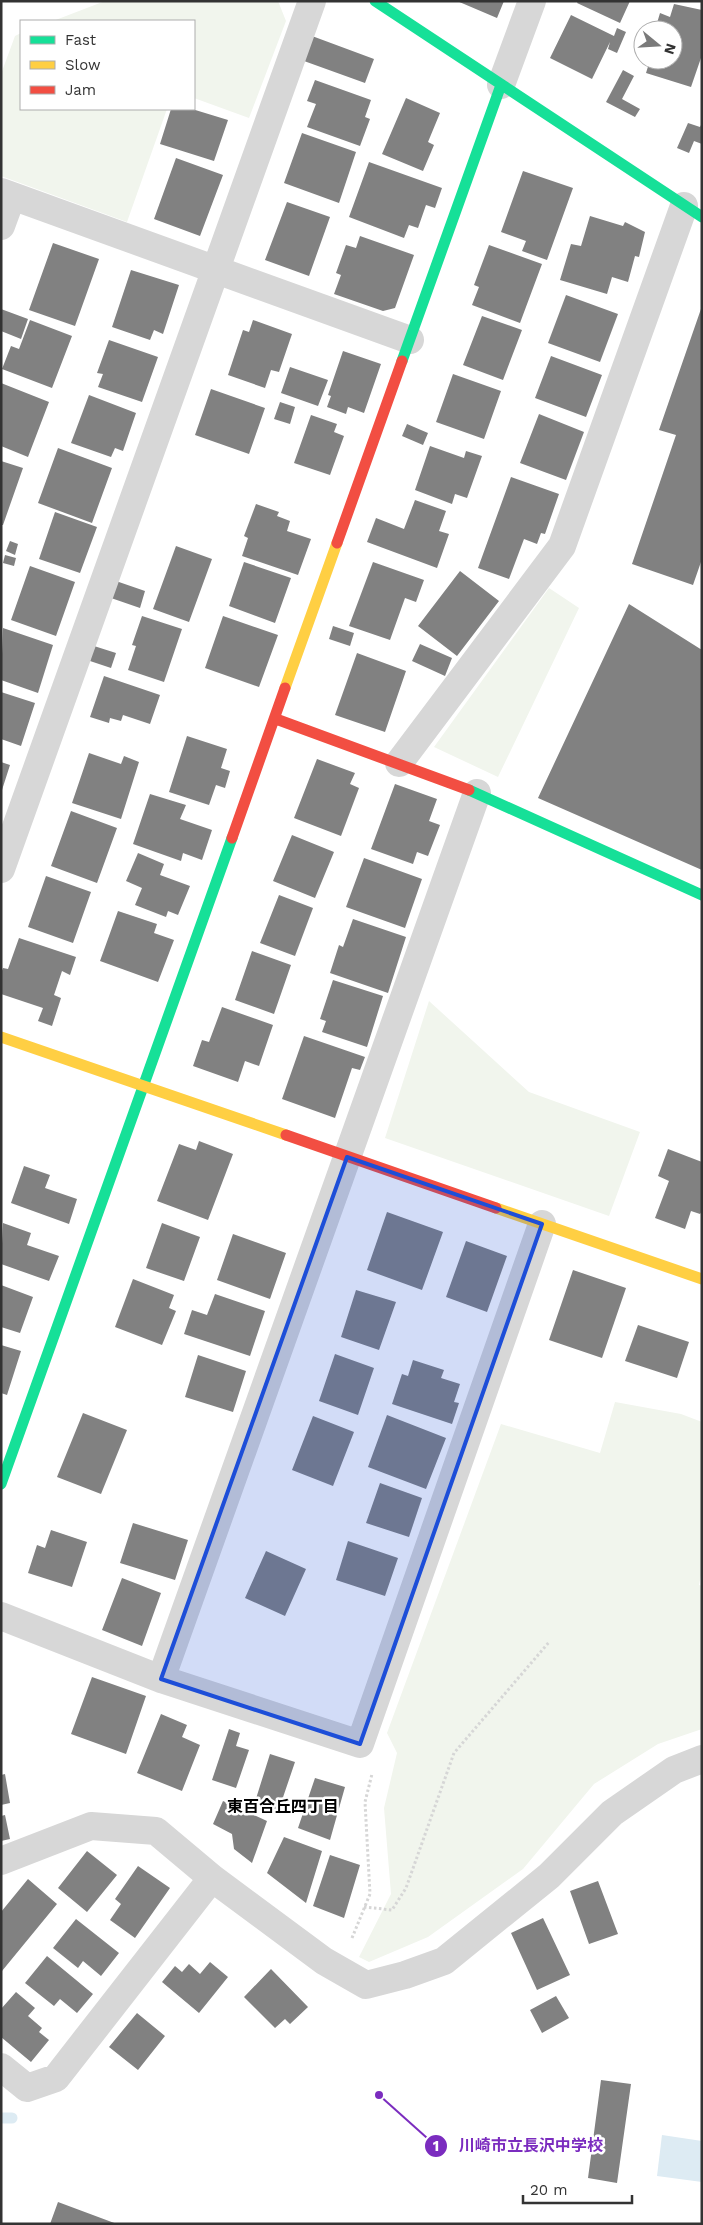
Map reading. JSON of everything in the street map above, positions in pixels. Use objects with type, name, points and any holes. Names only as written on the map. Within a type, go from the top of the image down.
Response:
[{"type":"street","points":[[1,869],[312,1]]},
{"type":"street","points":[[375,1],[693,211],[562,546],[400,762]]},
{"type":"street","points":[[1,1484],[532,1]]},
{"type":"street","points":[[1,226],[7,194],[410,340]]},
{"type":"street","points":[[276,719],[400,762],[477,793],[702,895]]},
{"type":"street","points":[[162,1679],[477,793]]},
{"type":"street","points":[[1,1037],[702,1279]]},
{"type":"street","points":[[1,1616],[162,1679],[360,1744],[542,1224]]},
{"type":"street","points":[[1,1861],[91,1826],[156,1831],[212,1878],[324,1961],[366,1985],[405,1975],[444,1961],[550,1876],[612,1813],[674,1770],[702,1759]]},
{"type":"street","points":[[1,2067],[27,2088],[56,2078],[212,1878]]},
{"type":"path","points":[[364,1907],[392,1910],[406,1888],[454,1753],[550,1641]]},
{"type":"path","points":[[339,1969],[370,1894],[365,1802],[378,1752],[360,1744]]},
{"type":"highlighted area","points":[[347,1157],[542,1224],[360,1744],[161,1679]]},
{"type":"shaded area","points":[[105,1],[278,1],[286,21],[249,118],[195,98],[195,20],[56,20]]},
{"type":"shaded area","points":[[20,34],[20,110],[167,110],[127,222],[1,176],[1,74],[15,36]]},
{"type":"shaded area","points":[[549,588],[579,608],[498,777],[434,747]]},
{"type":"shaded area","points":[[429,1001],[529,1092],[640,1132],[609,1216],[385,1138]]},
{"type":"shaded area","points":[[615,1402],[681,1414],[702,1422],[702,1570],[699,1585],[702,1586],[702,1729],[658,1744],[594,1784],[523,1869],[428,1937],[369,1962],[359,1957],[391,1894],[384,1808],[397,1753],[387,1733],[501,1424],[600,1453]]},
{"type":"shaded area","points":[[662,2135],[702,2141],[702,2182],[657,2176]]},
{"type":"building","points":[[457,1],[504,1],[497,18]]},
{"type":"building","points":[[578,1],[630,1],[620,23],[577,3]]},
{"type":"building","points":[[674,4],[702,10],[702,55],[691,87],[646,73],[647,70],[683,70],[683,20],[658,20],[660,13],[670,17]]},
{"type":"building","points":[[571,15],[614,36],[617,28],[626,32],[617,53],[608,49],[610,42],[592,79],[550,58]]},
{"type":"building","points":[[312,36],[374,59],[365,83],[304,61]]},
{"type":"building","points":[[623,70],[634,76],[622,99],[640,109],[635,117],[606,102]]},
{"type":"building","points":[[315,80],[371,100],[365,117],[370,119],[360,146],[307,127],[316,104],[307,101]]},
{"type":"building","points":[[406,98],[440,113],[428,142],[434,145],[423,171],[382,154]]},
{"type":"building","points":[[171,110],[195,110],[228,120],[214,161],[160,144]]},
{"type":"building","points":[[688,123],[700,127],[702,123],[702,144],[694,141],[689,153],[677,148]]},
{"type":"building","points":[[302,133],[356,152],[339,203],[284,183]]},
{"type":"building","points":[[176,158],[223,175],[200,236],[154,219]]},
{"type":"building","points":[[369,162],[442,188],[435,208],[426,205],[418,228],[409,225],[404,238],[349,217]]},
{"type":"building","points":[[523,171],[573,188],[547,260],[522,251],[526,241],[501,232]]},
{"type":"building","points":[[287,202],[330,217],[309,276],[265,260]]},
{"type":"building","points":[[590,216],[623,226],[625,222],[645,232],[639,257],[635,256],[628,282],[612,277],[607,294],[560,280],[571,244],[581,246]]},
{"type":"building","points":[[360,236],[414,255],[395,308],[383,311],[334,294],[341,275],[336,273],[346,245],[356,248]]},
{"type":"building","points":[[53,243],[99,259],[75,326],[29,310]]},
{"type":"building","points":[[489,245],[542,264],[520,323],[472,305],[479,287],[474,285]]},
{"type":"building","points":[[131,270],[179,285],[163,334],[154,330],[150,340],[112,327]]},
{"type":"building","points":[[566,295],[618,314],[600,362],[548,343]]},
{"type":"building","points":[[702,306],[702,559],[693,585],[632,564],[676,435],[659,430]]},
{"type":"building","points":[[1,309],[28,319],[21,339],[1,331]]},
{"type":"building","points":[[482,316],[522,330],[503,380],[463,365]]},
{"type":"building","points":[[30,320],[72,336],[52,388],[2,369],[11,346],[19,349]]},
{"type":"building","points":[[253,320],[292,334],[279,372],[271,370],[265,388],[228,375],[243,330],[249,332]]},
{"type":"building","points":[[109,340],[158,357],[142,402],[98,387],[103,374],[97,373]]},
{"type":"building","points":[[343,351],[381,364],[364,413],[348,407],[346,414],[327,407],[331,396],[328,395]]},
{"type":"building","points":[[551,356],[602,375],[586,417],[535,398]]},
{"type":"building","points":[[290,367],[328,380],[318,406],[281,393]]},
{"type":"building","points":[[453,374],[501,391],[484,439],[436,422]]},
{"type":"building","points":[[1,383],[49,402],[28,457],[1,446]]},
{"type":"building","points":[[211,389],[265,408],[249,454],[195,435]]},
{"type":"building","points":[[89,395],[136,413],[123,451],[115,448],[111,457],[71,443]]},
{"type":"building","points":[[280,402],[295,407],[290,424],[274,419]]},
{"type":"building","points":[[539,414],[584,432],[566,480],[520,463]]},
{"type":"building","points":[[311,415],[337,424],[334,432],[344,436],[330,475],[294,463]]},
{"type":"building","points":[[407,424],[428,433],[423,445],[402,436]]},
{"type":"building","points":[[430,446],[464,458],[466,451],[482,456],[467,498],[455,494],[452,504],[415,490]]},
{"type":"building","points":[[58,448],[112,468],[92,523],[38,503]]},
{"type":"building","points":[[1,461],[23,468],[3,525],[1,525]]},
{"type":"building","points":[[511,477],[559,494],[545,534],[541,533],[537,544],[524,539],[509,579],[478,568]]},
{"type":"building","points":[[415,500],[446,511],[439,531],[449,534],[437,568],[367,542],[376,518],[404,529]]},
{"type":"building","points":[[256,504],[279,512],[277,516],[290,521],[287,531],[311,539],[298,575],[242,556],[248,538],[244,536]]},
{"type":"building","points":[[55,512],[97,527],[80,573],[39,559]]},
{"type":"building","points":[[10,541],[18,544],[15,555],[6,551]]},
{"type":"building","points":[[176,546],[212,559],[189,622],[153,609]]},
{"type":"building","points":[[5,555],[16,558],[14,566],[3,563]]},
{"type":"building","points":[[244,562],[291,578],[275,623],[229,606]]},
{"type":"building","points":[[373,562],[424,580],[416,602],[405,598],[390,640],[349,626]]},
{"type":"building","points":[[30,566],[75,582],[56,636],[11,620]]},
{"type":"building","points":[[460,571],[499,601],[457,656],[418,626]]},
{"type":"building","points":[[116,581],[145,591],[140,608],[111,598]]},
{"type":"building","points":[[629,604],[702,650],[702,870],[538,798]]},
{"type":"building","points":[[142,616],[182,629],[164,682],[128,670],[136,646],[132,645]]},
{"type":"building","points":[[223,616],[278,635],[259,687],[205,668]]},
{"type":"building","points":[[333,626],[354,633],[350,646],[329,639]]},
{"type":"building","points":[[3,628],[53,645],[38,693],[1,680]]},
{"type":"building","points":[[420,644],[452,658],[445,676],[412,661]]},
{"type":"building","points":[[94,646],[116,653],[111,668],[90,661]]},
{"type":"building","points":[[357,653],[406,671],[385,732],[335,715]]},
{"type":"building","points":[[104,676],[160,695],[150,724],[123,715],[121,721],[110,718],[109,723],[90,717]]},
{"type":"building","points":[[1,692],[35,703],[21,746],[1,739]]},
{"type":"building","points":[[187,736],[227,749],[221,768],[230,771],[225,788],[216,785],[209,805],[169,792]]},
{"type":"building","points":[[89,753],[121,764],[124,756],[139,762],[121,819],[72,803]]},
{"type":"building","points":[[317,759],[355,773],[350,784],[359,788],[341,836],[294,818]]},
{"type":"building","points":[[1,762],[10,765],[2,790],[1,790]]},
{"type":"building","points":[[395,784],[437,799],[429,821],[440,825],[428,856],[417,852],[413,864],[371,849]]},
{"type":"building","points":[[150,794],[186,805],[180,819],[212,830],[202,860],[183,853],[181,861],[133,844]]},
{"type":"building","points":[[71,811],[117,828],[97,883],[51,866]]},
{"type":"building","points":[[292,835],[334,852],[315,898],[273,881]]},
{"type":"building","points":[[138,853],[164,864],[160,875],[190,886],[178,915],[168,911],[166,917],[135,905],[142,888],[126,881]]},
{"type":"building","points":[[364,858],[422,879],[405,928],[346,907]]},
{"type":"building","points":[[46,876],[91,892],[73,943],[28,927]]},
{"type":"building","points":[[279,895],[313,908],[295,956],[260,943]]},
{"type":"building","points":[[118,911],[157,924],[154,933],[174,940],[158,982],[100,961]]},
{"type":"building","points":[[353,919],[406,937],[388,993],[330,973],[339,945],[343,947]]},
{"type":"building","points":[[19,938],[76,957],[70,975],[62,971],[54,995],[61,998],[52,1026],[38,1021],[43,1008],[1,994],[1,973],[3,968],[8,969]]},
{"type":"building","points":[[252,951],[291,965],[274,1014],[235,1000]]},
{"type":"building","points":[[333,980],[383,996],[367,1047],[322,1032],[326,1021],[320,1019]]},
{"type":"building","points":[[222,1007],[273,1025],[259,1066],[245,1061],[238,1082],[193,1066],[202,1040],[209,1042]]},
{"type":"building","points":[[304,1036],[365,1057],[360,1070],[352,1068],[335,1118],[282,1099]]},
{"type":"building","points":[[199,1141],[233,1154],[208,1220],[157,1201],[179,1144],[196,1150]]},
{"type":"building","points":[[668,1149],[702,1162],[702,1211],[700,1214],[691,1211],[685,1229],[655,1218],[669,1181],[658,1176]]},
{"type":"building","points":[[24,1166],[50,1175],[45,1188],[77,1199],[69,1224],[11,1203]]},
{"type":"building","points":[[387,1212],[443,1232],[422,1290],[367,1270]]},
{"type":"building","points":[[3,1223],[31,1233],[27,1245],[59,1256],[49,1281],[1,1264]]},
{"type":"building","points":[[162,1223],[200,1237],[184,1281],[146,1268]]},
{"type":"building","points":[[233,1234],[286,1253],[270,1299],[217,1280]]},
{"type":"building","points":[[466,1241],[507,1256],[487,1312],[446,1297]]},
{"type":"building","points":[[573,1270],[626,1288],[602,1358],[549,1340]]},
{"type":"building","points":[[133,1279],[174,1295],[169,1308],[176,1311],[162,1345],[115,1327]]},
{"type":"building","points":[[1,1285],[33,1297],[20,1333],[1,1327]]},
{"type":"building","points":[[356,1290],[396,1302],[379,1350],[341,1337]]},
{"type":"building","points":[[215,1294],[265,1311],[250,1356],[184,1334],[192,1310],[207,1315]]},
{"type":"building","points":[[638,1325],[689,1342],[677,1378],[625,1361]]},
{"type":"building","points":[[1,1345],[21,1351],[7,1395],[1,1393]]},
{"type":"building","points":[[335,1354],[374,1368],[358,1415],[319,1401]]},
{"type":"building","points":[[198,1355],[246,1371],[233,1412],[185,1397]]},
{"type":"building","points":[[413,1360],[444,1370],[441,1378],[460,1384],[454,1402],[459,1403],[452,1424],[392,1404],[402,1374],[408,1376]]},
{"type":"building","points":[[83,1413],[127,1430],[101,1494],[57,1477]]},
{"type":"building","points":[[387,1415],[446,1438],[426,1489],[368,1467]]},
{"type":"building","points":[[313,1416],[354,1432],[333,1486],[292,1470]]},
{"type":"building","points":[[380,1483],[422,1498],[409,1537],[366,1523]]},
{"type":"building","points":[[133,1523],[188,1540],[175,1580],[120,1563]]},
{"type":"building","points":[[51,1530],[87,1542],[72,1587],[28,1573],[37,1545],[45,1548]]},
{"type":"building","points":[[348,1541],[398,1558],[385,1596],[336,1580]]},
{"type":"building","points":[[266,1551],[306,1569],[285,1616],[245,1598]]},
{"type":"building","points":[[122,1578],[161,1593],[142,1646],[102,1630]]},
{"type":"building","points":[[92,1677],[146,1696],[126,1754],[71,1734]]},
{"type":"building","points":[[161,1714],[187,1725],[182,1737],[200,1745],[182,1791],[137,1773]]},
{"type":"building","points":[[229,1729],[240,1733],[236,1746],[249,1750],[236,1788],[212,1780]]},
{"type":"building","points":[[270,1754],[295,1762],[278,1812],[254,1805]]},
{"type":"building","points":[[5,1774],[10,1803],[1,1805],[1,1775]]},
{"type":"building","points":[[315,1778],[345,1787],[330,1840],[298,1828]]},
{"type":"building","points":[[223,1801],[267,1821],[252,1863],[234,1849],[232,1834],[213,1824]]},
{"type":"building","points":[[5,1815],[10,1839],[1,1841],[1,1816]]},
{"type":"building","points":[[284,1837],[322,1851],[306,1903],[267,1873]]},
{"type":"building","points":[[87,1851],[117,1875],[87,1912],[58,1888]]},
{"type":"building","points":[[330,1855],[360,1865],[344,1918],[313,1906]]},
{"type":"building","points":[[138,1866],[170,1888],[135,1938],[110,1920],[121,1904],[115,1899]]},
{"type":"building","points":[[28,1879],[57,1904],[2,1971],[1,1912]]},
{"type":"building","points":[[598,1881],[618,1934],[589,1944],[570,1891]]},
{"type":"building","points":[[543,1918],[570,1975],[537,1990],[511,1933]]},
{"type":"building","points":[[76,1919],[119,1953],[101,1976],[83,1961],[78,1968],[53,1948]]},
{"type":"building","points":[[47,1956],[93,1994],[77,2013],[60,1999],[54,2006],[25,1983]]},
{"type":"building","points":[[210,1962],[228,1977],[199,2013],[162,1982],[175,1966],[182,1972],[189,1964],[200,1974]]},
{"type":"building","points":[[271,1969],[308,2007],[290,2024],[285,2019],[275,2028],[244,1997]]},
{"type":"building","points":[[16,1992],[35,2008],[28,2016],[42,2028],[39,2032],[49,2040],[31,2062],[1,2037],[1,2009]]},
{"type":"building","points":[[556,1996],[569,2018],[542,2033],[530,2010]]},
{"type":"building","points":[[137,2013],[165,2036],[138,2070],[109,2047]]},
{"type":"building","points":[[601,2080],[631,2084],[617,2183],[588,2178]]},
{"type":"building","points":[[58,2202],[117,2224],[50,2224]]},
{"type":"waterway","points":[[1,2118],[12,2118]]},
{"type":"traffic: fast","points":[[375,1],[702,217]]},
{"type":"traffic: fast","points":[[402,361],[501,85]]},
{"type":"traffic: fast","points":[[469,790],[702,895]]},
{"type":"traffic: fast","points":[[1,1484],[232,838]]},
{"type":"traffic: slow","points":[[285,688],[337,543]]},
{"type":"traffic: slow","points":[[1,1037],[286,1135]]},
{"type":"traffic: slow","points":[[496,1208],[702,1279]]},
{"type":"traffic: jam","points":[[337,543],[402,361]]},
{"type":"traffic: jam","points":[[232,838],[285,688]]},
{"type":"traffic: jam","points":[[276,719],[469,790]]},
{"type":"traffic: jam","points":[[286,1135],[496,1208]]},
{"type":"place","name":"川崎市立長沢中学校","points":[[379,2095]]},
{"type":"district","name":"東百合丘四丁目","points":[[283,1806]]}]
